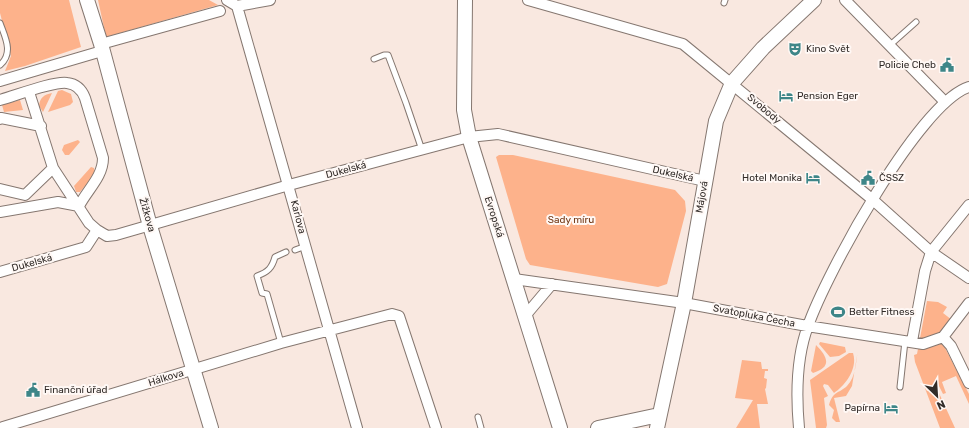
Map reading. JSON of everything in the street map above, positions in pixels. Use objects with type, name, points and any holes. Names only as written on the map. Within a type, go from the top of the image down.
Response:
[{"type":"street","name":"Žižkova","points":[[87,0],[150,226],[211,428]]},
{"type":"street","points":[[227,0],[237,6],[270,0]]},
{"type":"street","name":"Evropská","points":[[465,0],[464,110],[469,138],[560,428]]},
{"type":"street","name":"Svobody","points":[[528,0],[683,44],[732,82],[873,200],[931,252],[969,278]]},
{"type":"street","name":"Májová","points":[[658,421],[684,303],[716,121],[732,82],[763,48],[814,0]]},
{"type":"street","points":[[845,0],[945,102]]},
{"type":"street","name":"Karlova","points":[[237,6],[357,428]]},
{"type":"street","points":[[0,80],[220,11]]},
{"type":"street","points":[[0,100],[54,84],[67,83],[78,88],[84,94],[103,158],[103,165],[98,177],[79,206]]},
{"type":"street","points":[[799,428],[797,407],[800,356],[807,326],[860,218],[873,200],[885,178],[945,102],[955,94],[969,87]]},
{"type":"street","points":[[29,92],[41,126],[53,168],[89,223],[97,230]]},
{"type":"street","points":[[0,119],[41,126]]},
{"type":"street","name":"Dukelská","points":[[0,272],[86,247],[97,230],[107,236],[116,235],[289,185],[469,138],[498,134],[705,181]]},
{"type":"street","points":[[0,189],[25,195],[53,168]]},
{"type":"street","points":[[0,212],[58,202],[79,206]]},
{"type":"street","points":[[909,340],[931,252],[969,205]]},
{"type":"street","name":"Svatopluka Čecha","points":[[514,279],[684,303],[807,326],[909,340],[924,344],[943,337]]},
{"type":"street","points":[[525,316],[552,284]]},
{"type":"street","points":[[969,303],[943,337],[951,346],[969,383]]},
{"type":"street","name":"Hálkova","points":[[2,424],[194,370],[281,343],[392,314],[400,316],[436,428]]},
{"type":"street","points":[[598,428],[658,421]]},
{"type":"lane","points":[[889,46],[916,22]]},
{"type":"lane","points":[[0,23],[8,51],[6,58],[0,64]]},
{"type":"lane","points":[[374,59],[388,55],[422,151]]},
{"type":"lane","points":[[295,250],[306,246]]},
{"type":"lane","points":[[281,343],[267,294],[262,293],[257,276],[268,272],[275,257],[286,252]]},
{"type":"lane","points":[[900,387],[909,340]]},
{"type":"lane","points":[[478,416],[481,428]]},
{"type":"green space","points":[[0,0],[69,0],[81,47],[25,66],[5,71],[11,56],[0,13]]},
{"type":"green space","points":[[98,0],[209,0],[218,5],[106,37]]},
{"type":"green space","points":[[62,90],[71,94],[73,102],[70,105],[48,112],[58,91]]},
{"type":"green space","points":[[52,93],[43,112],[39,106],[40,100],[41,98]]},
{"type":"green space","points":[[20,100],[23,110],[4,112],[2,105]]},
{"type":"green space","points":[[78,140],[80,142],[69,155],[65,155],[62,150],[64,145]]},
{"type":"green space","name":"Sady míru","points":[[499,155],[513,155],[675,190],[685,201],[686,211],[667,284],[658,287],[530,265],[526,259],[496,157]]},
{"type":"green space","points":[[91,167],[94,168],[95,174],[80,192],[76,192],[74,186]]},
{"type":"green space","points":[[927,301],[938,302],[947,307],[943,313],[952,320],[942,342],[969,394],[969,404],[956,376],[942,382],[946,393],[943,394],[938,384],[926,389],[927,391],[934,389],[939,393],[955,428],[940,428],[915,362],[914,355],[917,354]]},
{"type":"green space","points":[[820,342],[845,347],[846,352],[839,356],[830,357],[819,344]]},
{"type":"green space","points":[[816,345],[823,353],[826,364],[819,371],[813,373],[811,371]]},
{"type":"green space","points":[[849,353],[853,353],[854,364],[847,381],[834,393],[828,385],[824,384],[823,386],[828,396],[824,398],[827,425],[826,428],[816,428],[810,380]]},
{"type":"green space","points":[[742,360],[761,362],[762,369],[768,369],[768,371],[765,371],[764,378],[767,379],[765,389],[768,404],[757,404],[760,428],[736,428],[753,400],[735,398]]},
{"type":"green space","points":[[854,372],[852,386],[846,396],[834,398],[840,422],[836,422],[832,418],[834,410],[829,405],[832,397],[847,386]]},
{"type":"place","name":"Kino Svět","points":[[795,49]]},
{"type":"place","name":"Policie Cheb","points":[[947,65]]},
{"type":"place","name":"Pension Eger","points":[[786,96]]},
{"type":"place","name":"Hotel Monika","points":[[813,178]]},
{"type":"place","name":"ČSSZ","points":[[868,178]]},
{"type":"place","name":"Better Fitness","points":[[838,312]]},
{"type":"place","name":"Finanční úřad","points":[[33,390]]},
{"type":"place","name":"Papírna","points":[[891,408]]}]
